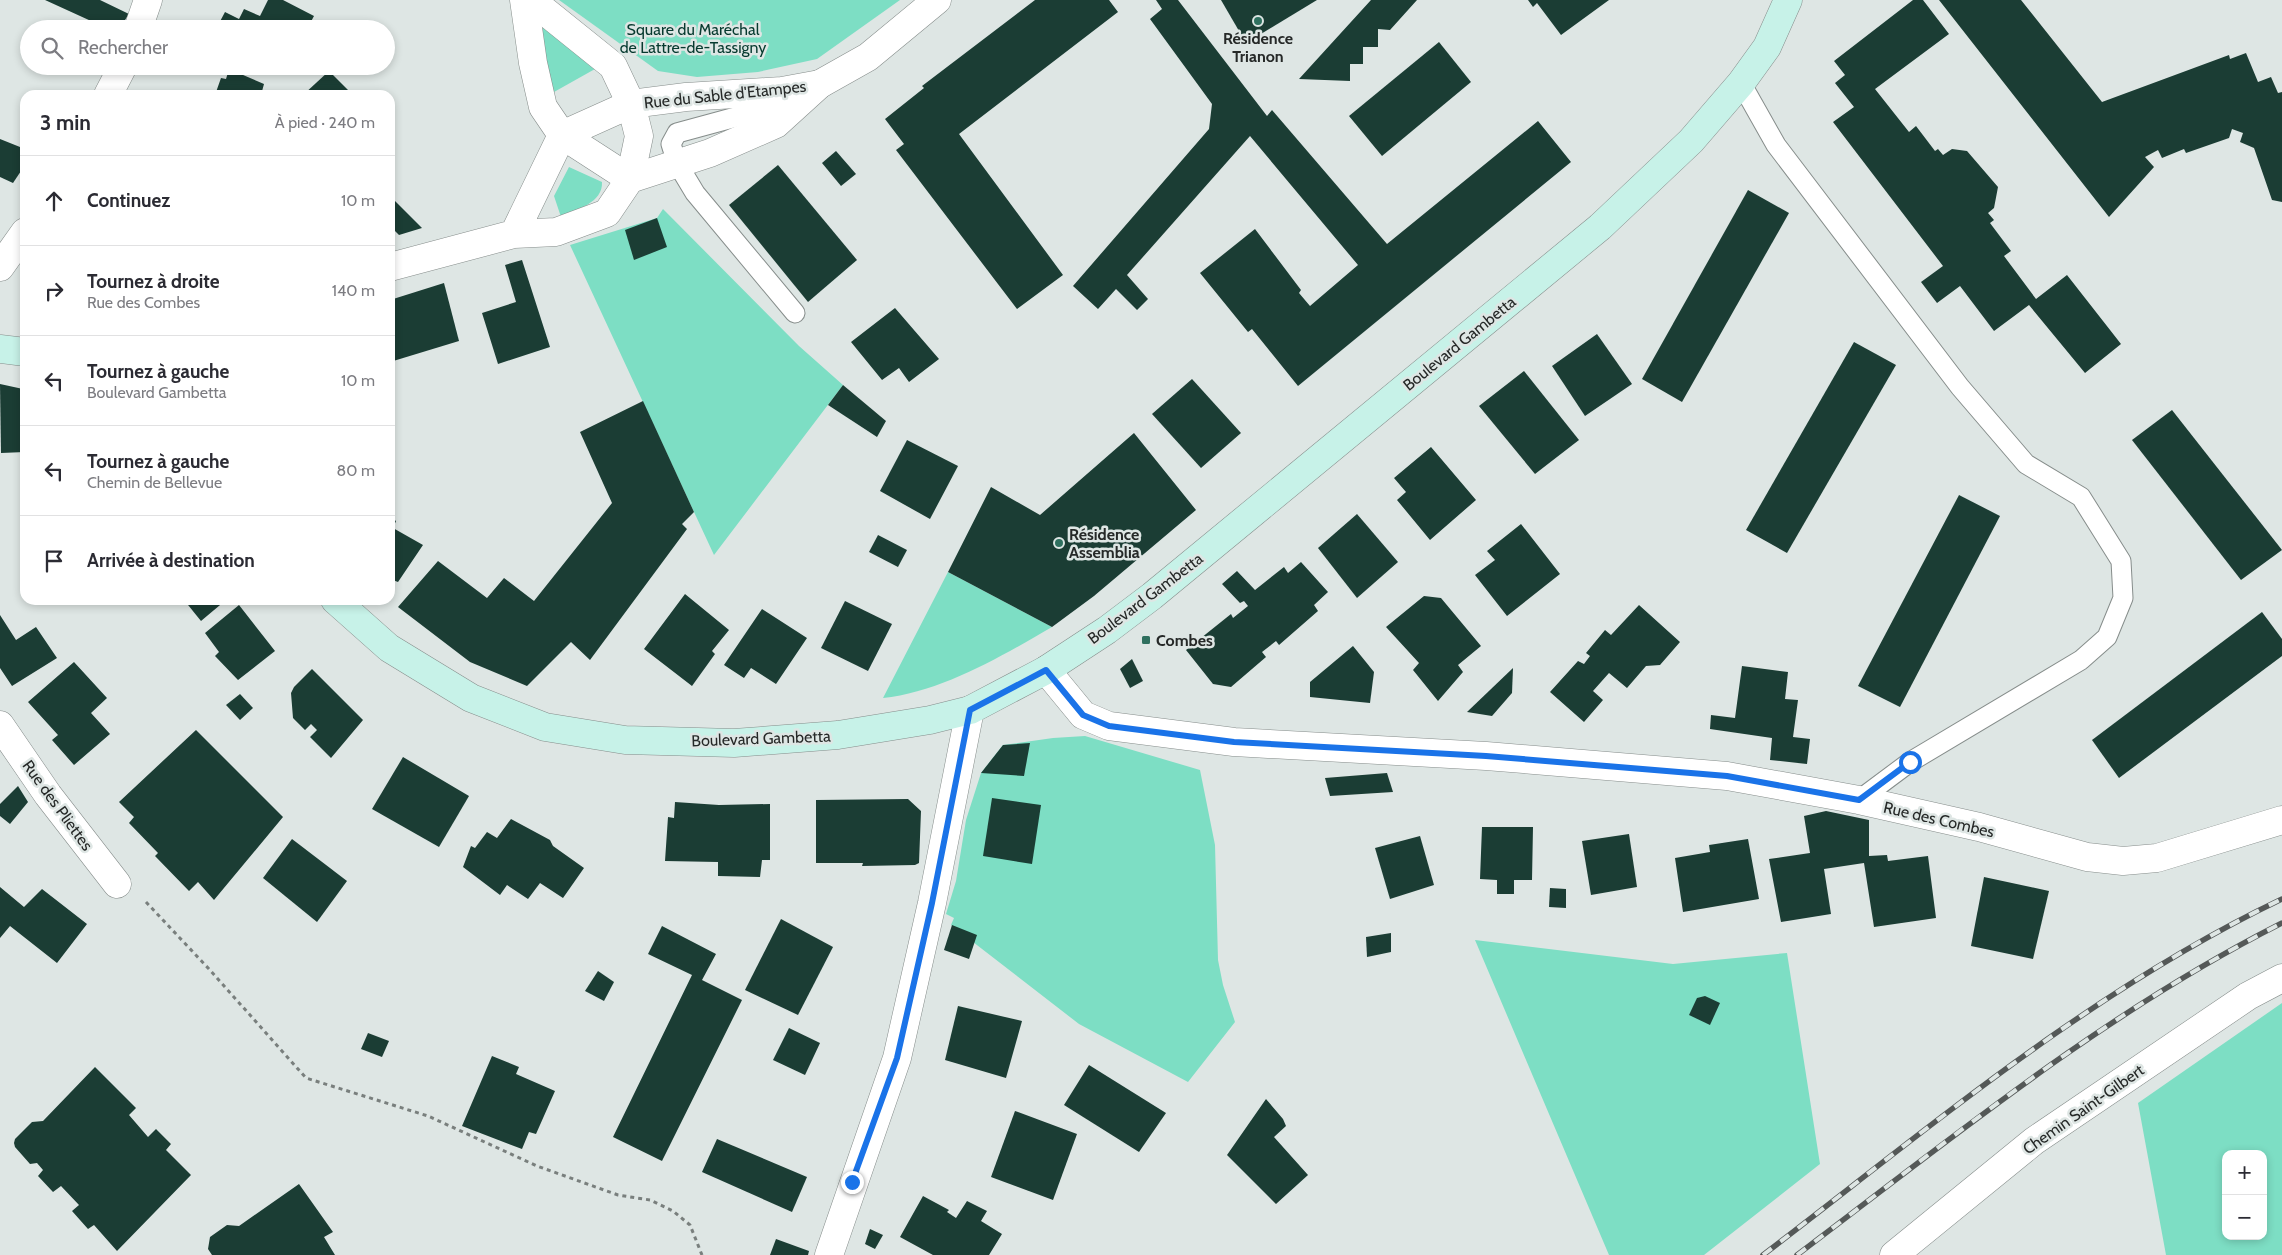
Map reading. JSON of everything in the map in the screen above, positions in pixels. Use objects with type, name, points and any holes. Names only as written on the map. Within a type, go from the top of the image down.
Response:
[{"type":"main road","name":"Boulevard Gambetta","points":[[341,605],[389,648],[471,698],[545,727],[625,740],[734,743],[838,735],[930,720],[970,710],[1046,670],[1107,630],[1152,596],[1600,227],[1691,141],[1741,83],[1767,47],[1788,0]]},
{"type":"main road","points":[[0,349],[20,351]]},
{"type":"street","points":[[141,20],[148,0]]},
{"type":"street","points":[[524,0],[543,107],[562,135],[630,179]]},
{"type":"street","points":[[531,0],[613,66],[631,104]]},
{"type":"street","name":"Rue du Sable d'Etampes","points":[[630,179],[710,153],[776,124],[820,84],[868,56],[937,0]]},
{"type":"street","points":[[111,90],[118,75]]},
{"type":"street","name":"Rue du Sable d'Etampes","points":[[562,135],[631,104],[686,97],[782,91],[820,84]]},
{"type":"street","name":"Rue du Sable d'Etampes","points":[[395,267],[514,234],[556,232],[607,213],[630,179],[639,136],[631,104]]},
{"type":"street","points":[[514,234],[562,135]]},
{"type":"street","points":[[0,267],[20,239]]},
{"type":"street","name":"Rue des Combes","points":[[1046,670],[1083,715],[1109,726],[1234,742],[1486,756],[1727,776],[1859,800],[1979,827],[2087,857],[2123,861],[2157,858],[2282,820]]},
{"type":"street","points":[[828,1255],[897,1058],[932,903],[970,710]]},
{"type":"street","name":"Rue des Pliettes","points":[[0,726],[48,794],[117,884]]},
{"type":"street","name":"Chemin Saint-Gilbert","points":[[1894,1255],[2034,1141],[2248,996],[2282,978]]},
{"type":"lane","points":[[1741,83],[1776,145],[1960,387],[2026,464],[2081,497],[2121,561],[2122,598],[2106,637],[2100,643],[2081,660],[1910,762],[1859,800]]},
{"type":"lane","points":[[782,91],[758,110],[677,133],[671,144],[677,163],[695,194],[795,313]]},
{"type":"path","points":[[117,884],[144,900],[209,969],[306,1078],[428,1116],[537,1166],[618,1195],[650,1200],[673,1211],[690,1225],[702,1255]]},
{"type":"green space","name":"Square du Maréchal de Lattre-de-Tassigny","points":[[559,0],[900,0],[817,59],[758,72],[697,77],[658,71]]},
{"type":"green space","points":[[540,27],[545,28],[595,69],[554,92],[536,33]]},
{"type":"green space","points":[[569,167],[602,182],[601,189],[594,200],[561,217],[554,196]]},
{"type":"green space","points":[[663,209],[799,346],[843,385],[714,555],[570,245],[657,218]]},
{"type":"green space","points":[[948,572],[1052,627],[992,661],[949,681],[905,694],[883,698]]},
{"type":"green space","points":[[1085,736],[1200,770],[1215,845],[1218,960],[1223,985],[1235,1022],[1188,1082],[1079,1024],[951,925],[954,918],[946,914],[956,881],[966,820],[981,773],[1003,745],[1053,738]]},
{"type":"green space","points":[[1475,940],[1673,964],[1787,953],[1820,1164],[1704,1255],[1609,1255]]},
{"type":"green space","points":[[2282,1003],[2282,1255],[2166,1255],[2138,1103]]},
{"type":"building","points":[[45,0],[100,0],[129,14],[125,20],[89,20]]},
{"type":"building","points":[[268,0],[283,0],[314,16],[312,20],[221,20],[225,12],[239,19],[244,9],[260,16]]},
{"type":"building","points":[[1035,0],[1109,0],[1118,12],[959,134],[1063,275],[1017,309],[896,150],[904,144],[885,119],[924,88],[922,86]]},
{"type":"building","points":[[1156,0],[1178,0],[1267,116],[1272,110],[1387,244],[1538,121],[1571,162],[1298,386],[1252,329],[1248,332],[1200,273],[1255,229],[1301,290],[1299,293],[1310,306],[1358,265],[1250,136],[1127,275],[1148,299],[1137,310],[1116,289],[1098,309],[1073,286],[1209,129],[1212,104],[1150,19],[1162,9]]},
{"type":"building","name":"Résidence Trianon","points":[[1221,0],[1317,0],[1246,43]]},
{"type":"building","points":[[1371,0],[1417,0],[1390,30],[1378,29],[1378,47],[1363,47],[1363,64],[1350,64],[1350,81],[1299,79]]},
{"type":"building","points":[[1528,0],[1609,0],[1561,35],[1537,3],[1533,7]]},
{"type":"building","points":[[1913,0],[1923,0],[1949,34],[1875,89],[1909,132],[1916,126],[1935,151],[1938,149],[1943,155],[1952,149],[1967,151],[1998,187],[1994,208],[1988,213],[1994,220],[1990,223],[2011,251],[2004,256],[2036,299],[2067,275],[2121,344],[2085,373],[2029,305],[1994,331],[1960,286],[1937,303],[1921,282],[1943,266],[1833,122],[1854,107],[1835,83],[1845,75],[1834,61]]},
{"type":"building","points":[[1939,0],[2021,0],[2102,102],[2229,55],[2230,59],[2246,53],[2258,82],[2271,77],[2278,93],[2282,92],[2282,202],[2272,200],[2254,148],[2240,142],[2243,133],[2232,129],[2229,138],[2186,153],[2184,149],[2162,158],[2158,150],[2145,157],[2154,167],[2109,217]]},
{"type":"building","points":[[1439,42],[1471,82],[1382,156],[1349,116]]},
{"type":"building","points":[[227,75],[243,75],[264,84],[262,90],[217,90],[221,78],[226,79]]},
{"type":"building","points":[[325,75],[333,75],[348,90],[308,90]]},
{"type":"building","points":[[0,139],[20,147],[20,172],[13,183],[0,177]]},
{"type":"building","points":[[836,151],[856,174],[841,186],[822,163]]},
{"type":"building","points":[[778,165],[857,260],[808,302],[729,205]]},
{"type":"building","points":[[1748,190],[1789,213],[1682,402],[1642,379]]},
{"type":"building","points":[[395,201],[422,228],[399,235],[395,231]]},
{"type":"building","points":[[657,218],[667,247],[634,260],[625,230]]},
{"type":"building","points":[[522,260],[550,347],[498,364],[482,313],[516,302],[505,265]]},
{"type":"building","points":[[444,283],[459,341],[395,360],[395,298]]},
{"type":"building","points":[[895,308],[939,359],[909,382],[899,368],[882,380],[851,342]]},
{"type":"building","points":[[1597,334],[1632,384],[1585,416],[1552,366]]},
{"type":"building","points":[[1854,342],[1896,365],[1787,553],[1746,530]]},
{"type":"building","points":[[1524,371],[1579,440],[1535,474],[1479,406]]},
{"type":"building","points":[[1192,379],[1241,433],[1201,468],[1152,414]]},
{"type":"building","points":[[0,384],[20,388],[20,452],[1,453]]},
{"type":"building","points":[[843,385],[886,421],[877,437],[828,405]]},
{"type":"building","points":[[643,401],[694,512],[682,524],[687,529],[590,660],[571,642],[527,686],[470,662],[398,607],[438,561],[487,598],[504,578],[534,601],[612,503],[580,432]]},
{"type":"building","points":[[2172,410],[2282,550],[2241,580],[2132,440]]},
{"type":"building","name":"Résidence Assemblia","points":[[1134,433],[1196,510],[1094,596],[1052,627],[948,572],[991,487],[1040,515]]},
{"type":"building","points":[[907,440],[958,466],[930,519],[880,491]]},
{"type":"building","points":[[1431,447],[1476,500],[1430,540],[1397,500],[1406,492],[1394,478]]},
{"type":"building","points":[[1959,495],[2000,516],[1900,707],[1858,686]]},
{"type":"building","points":[[1357,514],[1398,562],[1357,598],[1318,548]]},
{"type":"building","points":[[1521,524],[1560,574],[1507,616],[1475,575],[1495,560],[1487,551]]},
{"type":"building","points":[[395,529],[423,545],[398,582],[395,581]]},
{"type":"building","points":[[878,535],[907,550],[898,567],[869,552]]},
{"type":"building","points":[[1301,562],[1328,592],[1314,605],[1318,611],[1279,645],[1276,641],[1262,652],[1266,657],[1231,687],[1213,684],[1186,650],[1231,614],[1233,618],[1248,606],[1244,601],[1240,603],[1222,584],[1237,571],[1255,590],[1284,567],[1288,573]]},
{"type":"building","points":[[685,594],[729,630],[712,651],[715,654],[692,686],[644,649]]},
{"type":"building","points":[[1424,596],[1441,598],[1481,646],[1458,665],[1463,672],[1438,701],[1413,670],[1419,663],[1386,627]]},
{"type":"building","points":[[845,601],[892,624],[868,671],[821,648]]},
{"type":"building","points":[[188,605],[220,605],[201,621]]},
{"type":"building","points":[[239,605],[275,651],[238,680],[215,656],[219,652],[205,633]]},
{"type":"building","points":[[1639,605],[1680,642],[1660,665],[1646,666],[1627,688],[1609,673],[1593,691],[1603,700],[1584,722],[1550,692],[1578,661],[1584,664],[1590,656],[1586,653],[1605,630],[1611,635]]},
{"type":"building","points":[[762,609],[807,638],[776,684],[751,668],[744,678],[724,665]]},
{"type":"building","points":[[2262,612],[2282,639],[2282,656],[2119,778],[2092,740]]},
{"type":"building","points":[[0,615],[16,640],[36,627],[57,658],[12,686],[0,668]]},
{"type":"building","points":[[1353,646],[1374,672],[1370,703],[1310,697],[1310,682]]},
{"type":"building","points":[[1132,659],[1143,681],[1130,688],[1120,669]]},
{"type":"building","points":[[74,662],[107,698],[91,713],[110,734],[74,765],[52,740],[58,735],[28,702]]},
{"type":"building","points":[[1742,666],[1788,672],[1785,699],[1798,700],[1793,737],[1810,739],[1807,764],[1770,760],[1772,738],[1710,729],[1711,715],[1735,718]]},
{"type":"building","points":[[1513,668],[1512,693],[1492,716],[1467,712]]},
{"type":"building","points":[[312,669],[363,720],[331,758],[310,737],[317,730],[311,724],[305,730],[293,718],[291,693],[294,687]]},
{"type":"building","points":[[240,694],[253,708],[240,720],[226,705]]},
{"type":"building","points":[[196,730],[283,817],[214,900],[198,882],[189,891],[155,856],[158,853],[129,823],[134,817],[119,802]]},
{"type":"building","points":[[1030,743],[1024,776],[981,773],[1003,745]]},
{"type":"building","points":[[403,757],[469,796],[439,847],[372,809]]},
{"type":"building","points":[[1387,773],[1393,792],[1330,796],[1325,778]]},
{"type":"building","points":[[18,786],[28,802],[10,824],[0,816],[0,804]]},
{"type":"building","points":[[992,798],[1041,805],[1032,864],[983,856]]},
{"type":"building","points":[[908,799],[921,811],[919,863],[915,865],[862,866],[863,863],[816,863],[816,800]]},
{"type":"building","points":[[675,802],[719,805],[770,804],[770,860],[762,860],[760,877],[718,876],[718,862],[665,861],[668,817],[674,818]]},
{"type":"building","points":[[1826,811],[1869,820],[1869,856],[1887,855],[1888,861],[1928,856],[1936,918],[1874,927],[1864,863],[1824,869],[1831,914],[1781,922],[1769,859],[1810,853],[1804,816]]},
{"type":"building","points":[[511,819],[550,840],[553,846],[584,868],[563,898],[540,883],[528,899],[507,885],[500,895],[463,867],[471,846],[475,848],[487,832],[497,838]]},
{"type":"building","points":[[1482,827],[1533,827],[1532,880],[1514,880],[1514,894],[1497,894],[1497,880],[1480,879]]},
{"type":"building","points":[[1629,834],[1637,887],[1591,895],[1582,841]]},
{"type":"building","points":[[1420,836],[1434,885],[1390,899],[1375,848]]},
{"type":"building","points":[[292,839],[347,881],[317,922],[263,878]]},
{"type":"building","points":[[1748,839],[1759,899],[1683,912],[1675,858],[1710,852],[1709,845]]},
{"type":"building","points":[[1984,877],[2049,891],[2033,959],[1971,946]]},
{"type":"building","points":[[0,887],[24,907],[42,889],[87,924],[57,963],[10,926],[0,938]]},
{"type":"building","points":[[1550,888],[1566,889],[1566,908],[1549,907]]},
{"type":"building","points":[[781,919],[833,947],[798,1015],[745,990]]},
{"type":"building","points":[[952,925],[977,935],[969,959],[944,950]]},
{"type":"building","points":[[662,926],[716,954],[702,980],[742,1000],[662,1161],[613,1137],[692,975],[648,954]]},
{"type":"building","points":[[1391,933],[1391,952],[1367,957],[1366,937]]},
{"type":"building","points":[[598,971],[614,982],[604,1001],[585,991]]},
{"type":"building","points":[[1705,996],[1720,1003],[1710,1025],[1689,1015],[1697,998]]},
{"type":"building","points":[[958,1006],[1022,1021],[1006,1078],[945,1060]]},
{"type":"building","points":[[789,1028],[820,1043],[805,1075],[773,1060]]},
{"type":"building","points":[[368,1033],[389,1041],[382,1057],[361,1049]]},
{"type":"building","points":[[492,1056],[519,1067],[516,1074],[555,1091],[536,1134],[529,1132],[522,1149],[462,1126]]},
{"type":"building","points":[[1089,1065],[1166,1113],[1139,1152],[1064,1105]]},
{"type":"building","points":[[95,1067],[136,1108],[129,1115],[148,1137],[156,1129],[171,1144],[166,1150],[191,1175],[117,1251],[94,1225],[88,1229],[72,1211],[79,1205],[61,1186],[53,1192],[38,1176],[43,1170],[37,1163],[30,1164],[15,1147],[14,1143],[15,1139],[32,1122],[43,1121]]},
{"type":"building","points":[[1266,1099],[1283,1119],[1286,1126],[1274,1137],[1308,1175],[1276,1204],[1227,1155]]},
{"type":"building","points":[[1015,1111],[1077,1134],[1053,1200],[991,1177]]},
{"type":"building","points":[[717,1139],[807,1177],[792,1212],[702,1172]]},
{"type":"building","points":[[299,1184],[333,1232],[324,1237],[335,1255],[212,1255],[208,1249],[210,1237],[227,1225],[239,1226]]},
{"type":"building","points":[[923,1196],[949,1210],[947,1212],[956,1218],[967,1201],[987,1211],[981,1221],[1002,1234],[989,1255],[933,1255],[900,1237]]},
{"type":"building","points":[[870,1229],[883,1235],[875,1249],[865,1244]]},
{"type":"building","points":[[776,1239],[809,1251],[808,1255],[770,1255]]},
{"type":"railway","points":[[1763,1255],[1950,1110],[2078,1018],[2212,935],[2282,899]]},
{"type":"railway","points":[[1797,1255],[2032,1078],[2092,1036],[2217,958],[2282,923]]},
{"type":"place","name":"Résidence Trianon","points":[[1258,21]]},
{"type":"place","name":"Résidence Assemblia","points":[[1059,543]]},
{"type":"place","name":"Combes","points":[[1146,640]]},
{"type":"route","points":[[852,1182],[897,1058],[932,903],[970,710],[1046,670],[1083,715],[1109,726],[1234,742],[1486,756],[1727,776],[1859,800],[1910,762]]}]
